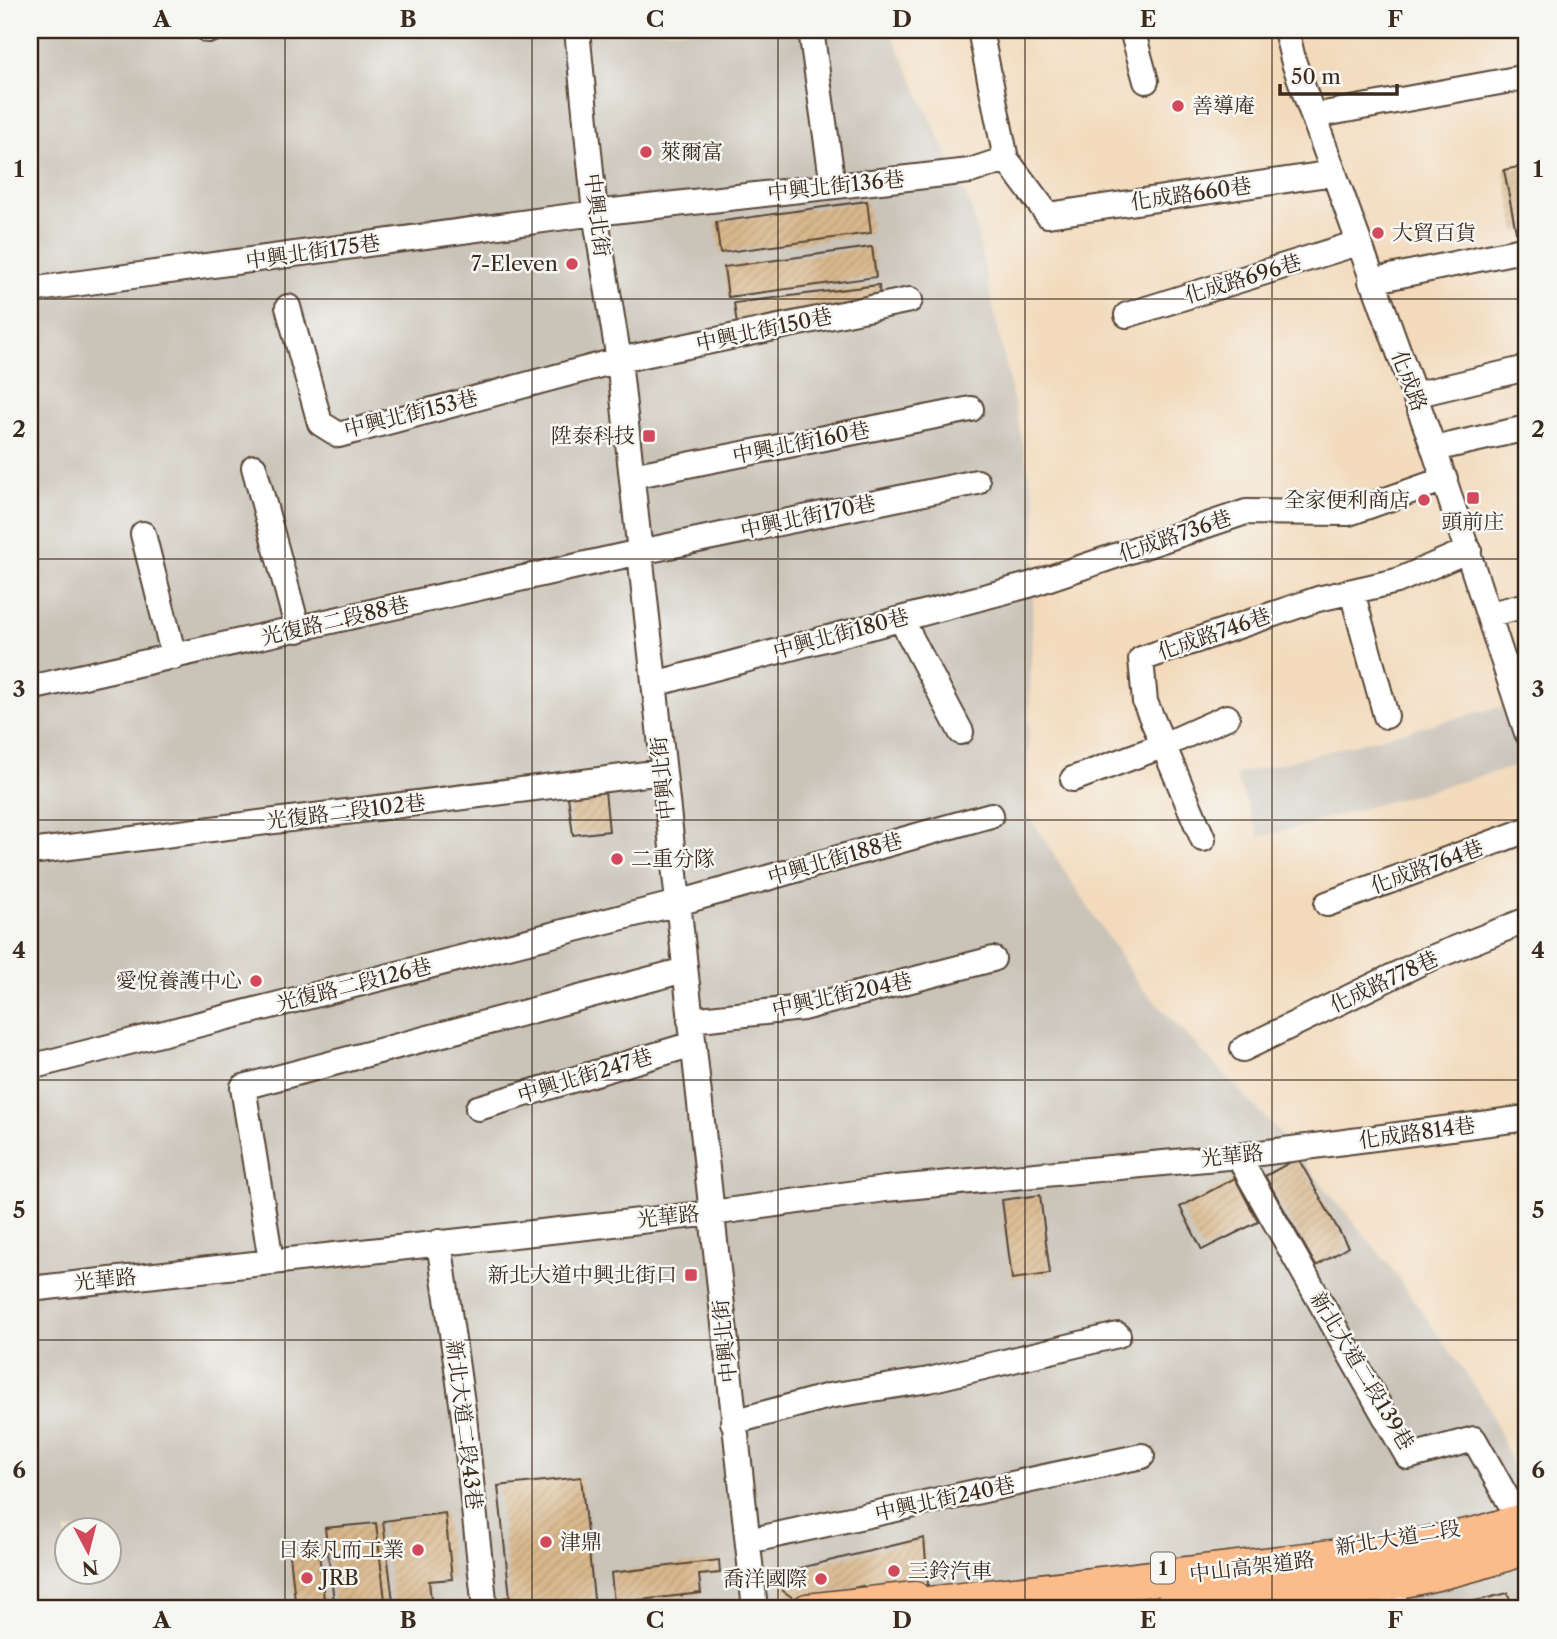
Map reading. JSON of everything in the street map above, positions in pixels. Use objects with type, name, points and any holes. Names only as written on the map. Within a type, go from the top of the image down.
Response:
[{"type":"highway","points":[[1033,1609],[1261,1596],[1382,1566],[1453,1554],[1525,1518]]},
{"type":"highway","name":"中山高架道路","points":[[890,1609],[1405,1549],[1475,1535],[1525,1518]]},
{"type":"highway","name":"中山高架道路","points":[[1170,1609],[1392,1583],[1438,1574],[1527,1546]]},
{"type":"main road","name":"新北大道二段","points":[[807,1609],[1373,1544],[1525,1518]]},
{"type":"main road","points":[[1261,1596],[1394,1602],[1527,1559]]},
{"type":"street","name":"中興北街","points":[[578,30],[595,213],[619,360],[755,1609]]},
{"type":"street","points":[[811,30],[832,186]]},
{"type":"street","points":[[980,30],[1006,159]]},
{"type":"street","points":[[1132,30],[1146,81]]},
{"type":"street","name":"化成路","points":[[1286,30],[1294,64],[1445,479],[1527,733]]},
{"type":"street","points":[[1313,116],[1527,77]]},
{"type":"street","name":"中興北街136巷","points":[[595,213],[970,171],[1006,159]]},
{"type":"street","name":"化成路660巷","points":[[1006,159],[1048,215],[1334,173]]},
{"type":"street","name":"中興北街175巷","points":[[30,290],[595,213]]},
{"type":"street","name":"化成路696巷","points":[[1127,315],[1358,243]]},
{"type":"street","points":[[1371,281],[1527,249]]},
{"type":"street","name":"中興北街150巷","points":[[619,360],[910,300]]},
{"type":"street","name":"中興北街153巷","points":[[288,307],[320,423],[339,435],[619,360]]},
{"type":"street","points":[[1414,395],[1527,368]]},
{"type":"street","name":"中興北街160巷","points":[[632,476],[971,409]]},
{"type":"street","points":[[1434,449],[1527,428]]},
{"type":"street","points":[[254,467],[298,630]]},
{"type":"street","name":"化成路736巷","points":[[1029,585],[1245,512],[1349,513],[1445,479]]},
{"type":"street","name":"中興北街170巷","points":[[640,552],[977,482]]},
{"type":"street","points":[[143,534],[174,657]]},
{"type":"street","name":"化成路746巷","points":[[1203,839],[1145,702],[1142,659],[1318,599],[1397,581],[1469,550]]},
{"type":"street","name":"光復路二段88巷","points":[[30,688],[640,552]]},
{"type":"street","name":"中興北街180巷","points":[[654,684],[1029,585]]},
{"type":"street","points":[[1352,592],[1386,716]]},
{"type":"street","points":[[1490,614],[1527,605]]},
{"type":"street","points":[[901,619],[961,732]]},
{"type":"street","points":[[1073,779],[1163,747],[1227,717]]},
{"type":"street","name":"光復路二段102巷","points":[[30,852],[662,772]]},
{"type":"street","name":"中興北街188巷","points":[[678,903],[991,815]]},
{"type":"street","name":"化成路764巷","points":[[1326,904],[1527,830]]},
{"type":"street","name":"光復路二段126巷","points":[[30,1067],[678,903]]},
{"type":"street","name":"化成路778巷","points":[[1242,1049],[1424,961],[1527,920]]},
{"type":"street","name":"中興北街204巷","points":[[692,1032],[803,1008],[993,960]]},
{"type":"street","points":[[271,1261],[243,1087],[685,970]]},
{"type":"street","name":"中興北街247巷","points":[[478,1108],[692,1032]]},
{"type":"street","name":"化成路814巷","points":[[1307,1148],[1527,1118]]},
{"type":"street","name":"光華路","points":[[30,1289],[712,1213],[885,1189],[1307,1148]]},
{"type":"street","name":"新北大道二段139巷","points":[[1238,1156],[1408,1457],[1474,1440],[1525,1518]]},
{"type":"street","name":"新北大道二段43巷","points":[[439,1242],[464,1417],[485,1609]]},
{"type":"street","points":[[733,1422],[829,1396],[929,1380],[1118,1335]]},
{"type":"street","name":"中興北街240巷","points":[[748,1541],[1142,1456]]},
{"type":"shaded area","points":[[30,30],[890,30],[972,209],[1036,505],[1026,812],[1140,986],[1278,1131],[1388,1264],[1488,1405],[1527,1503],[1527,1609],[30,1609]]},
{"type":"shaded area","points":[[1504,706],[1521,765],[1260,837],[1235,775]]},
{"type":"building","points":[[1527,165],[1527,230],[1516,232],[1504,170]]},
{"type":"building","points":[[867,201],[871,233],[720,253],[716,222]]},
{"type":"building","points":[[872,247],[876,277],[728,297],[724,267]]},
{"type":"building","points":[[879,285],[880,306],[737,325],[734,303]]},
{"type":"building","points":[[605,791],[609,831],[573,835],[568,796]]},
{"type":"building","points":[[1298,1158],[1348,1247],[1316,1266],[1265,1176]]},
{"type":"building","points":[[1235,1178],[1258,1222],[1202,1250],[1180,1207]]},
{"type":"building","points":[[1040,1195],[1050,1274],[1012,1279],[1002,1200]]},
{"type":"building","name":"津鼎","points":[[581,1477],[595,1608],[504,1609],[503,1598],[510,1597],[498,1486]]},
{"type":"building","name":"日泰凡而工業","points":[[445,1513],[452,1579],[429,1581],[432,1609],[394,1609],[383,1521]]},
{"type":"building","points":[[376,1523],[386,1609],[335,1609],[325,1528]]},
{"type":"building","points":[[924,1538],[928,1585],[865,1595],[863,1586],[796,1600],[783,1591],[779,1573]]},
{"type":"building","name":"JRB","points":[[318,1543],[325,1609],[296,1609],[289,1546]]},
{"type":"building","points":[[719,1560],[720,1573],[699,1575],[701,1593],[614,1603],[611,1573]]},
{"type":"building","points":[[1508,1593],[1512,1609],[1446,1609],[1446,1608]]},
{"type":"place","name":"善導庵","points":[[1178,106]]},
{"type":"place","name":"萊爾富","points":[[646,152]]},
{"type":"place","name":"大貿百貨","points":[[1378,233]]},
{"type":"place","name":"7-Eleven","points":[[572,264]]},
{"type":"place","name":"陞泰科技","points":[[649,436]]},
{"type":"place","name":"頭前庄","points":[[1473,498]]},
{"type":"place","name":"全家便利商店","points":[[1424,500]]},
{"type":"place","name":"二重分隊","points":[[617,859]]},
{"type":"place","name":"愛悅養護中心","points":[[256,981]]},
{"type":"place","name":"新北大道中興北街口","points":[[691,1275]]},
{"type":"place","name":"津鼎","points":[[546,1542]]},
{"type":"place","name":"日泰凡而工業","points":[[418,1550]]},
{"type":"place","name":"三鈴汽車","points":[[894,1571]]},
{"type":"place","name":"JRB","points":[[307,1578]]},
{"type":"place","name":"喬洋國際","points":[[821,1579]]}]
